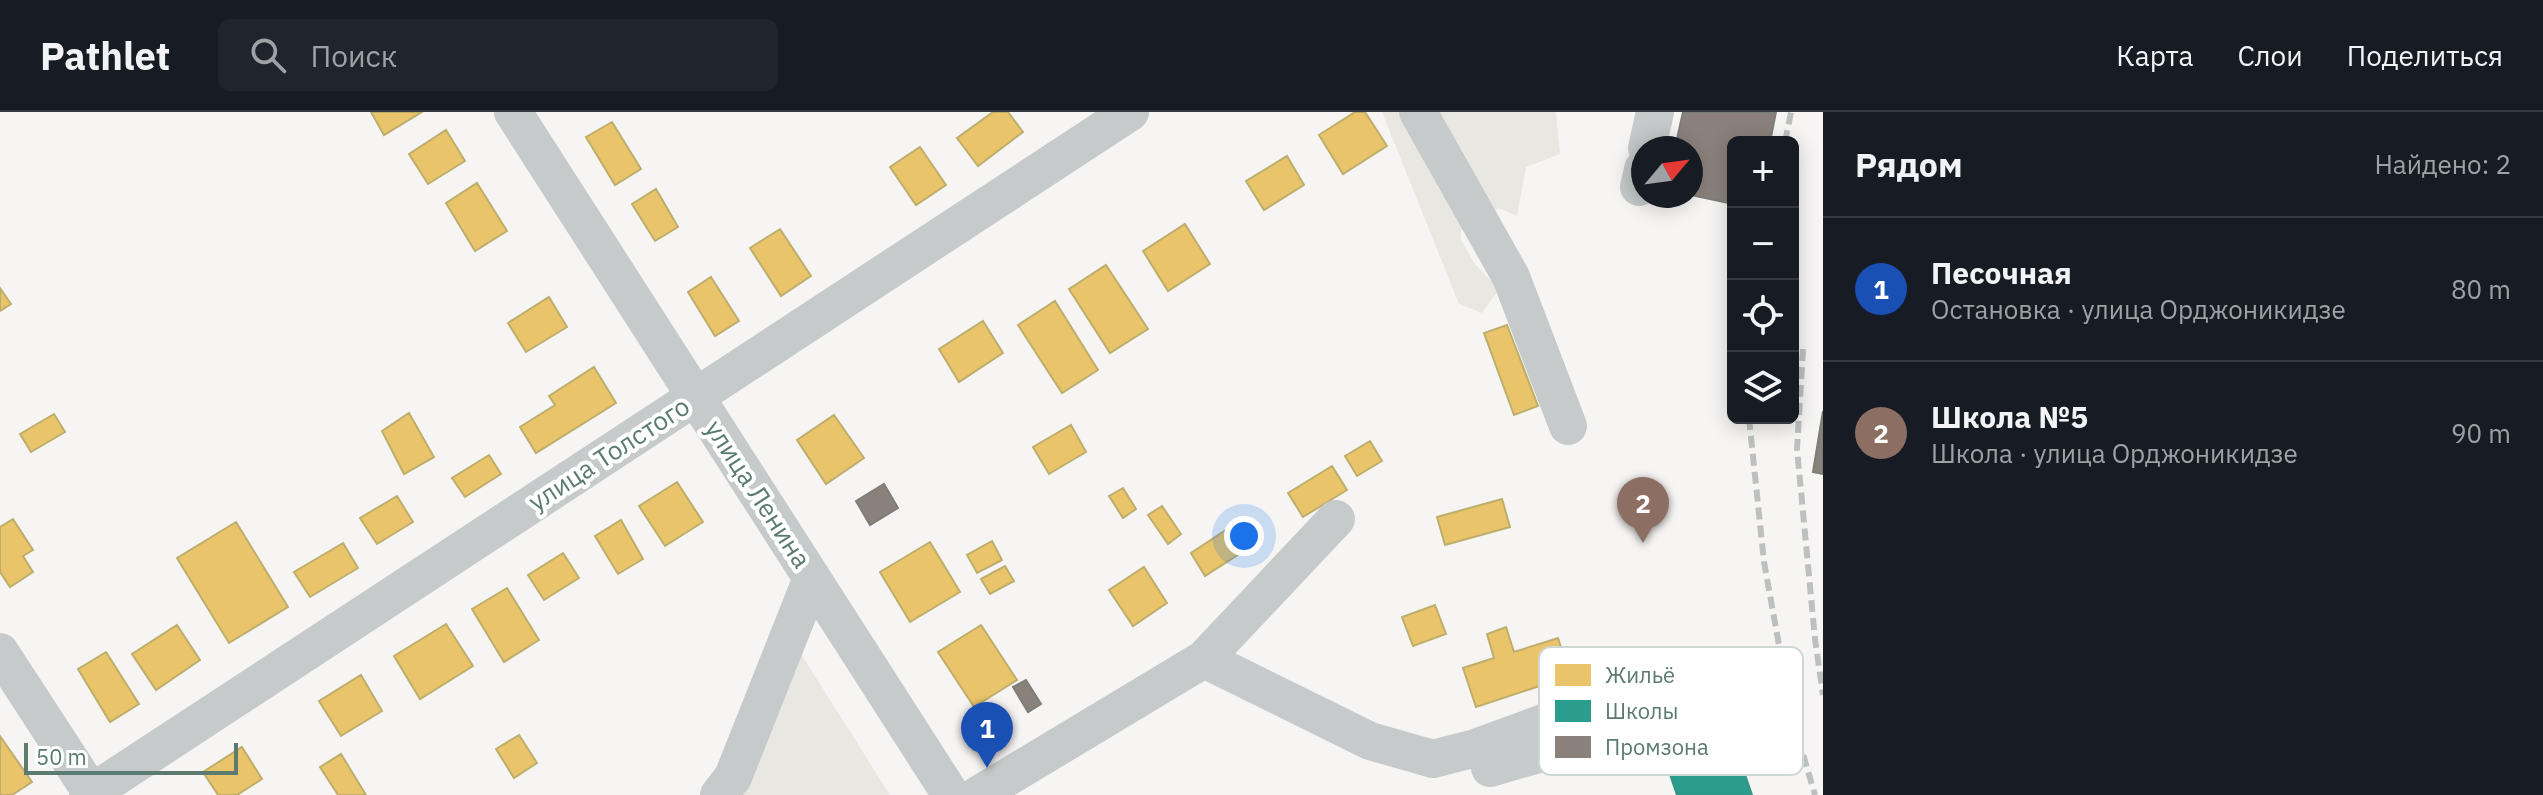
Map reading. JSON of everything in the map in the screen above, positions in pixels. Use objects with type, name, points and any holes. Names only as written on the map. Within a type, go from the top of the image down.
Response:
[{"type":"street","name":"улица Ленина","points":[[513,112],[951,795]]},
{"type":"street","name":"улица Толстого","points":[[91,794],[1130,112]]},
{"type":"street","points":[[1418,112],[1511,277],[1568,426]]},
{"type":"street","points":[[1650,136],[1655,112]]},
{"type":"street","points":[[978,795],[1204,659],[1336,519]]},
{"type":"street","points":[[719,795],[733,777],[812,578]]},
{"type":"street","points":[[0,652],[91,794]]},
{"type":"street","points":[[1204,659],[1370,741],[1433,759],[1480,772],[1539,754]]},
{"type":"street","points":[[1480,772],[1539,737]]},
{"type":"shaded area","points":[[1382,112],[1556,112],[1560,154],[1526,167],[1517,216],[1499,208],[1481,222],[1464,216],[1460,238],[1474,263],[1499,289],[1482,313],[1459,304]]},
{"type":"shaded area","points":[[789,635],[890,795],[744,795],[733,777]]},
{"type":"building: Жильё","points":[[371,112],[422,112],[384,135]]},
{"type":"building: Жильё","points":[[993,112],[1008,112],[1023,132],[978,166],[957,138]]},
{"type":"building: Жильё","points":[[1355,112],[1365,112],[1387,146],[1343,174],[1319,135]]},
{"type":"building: Жильё","points":[[612,122],[641,169],[615,185],[586,137]]},
{"type":"building: Жильё","points":[[446,130],[465,161],[428,184],[409,154]]},
{"type":"building: Жильё","points":[[920,147],[946,185],[916,205],[890,167]]},
{"type":"building: Жильё","points":[[1287,156],[1304,185],[1264,210],[1246,181]]},
{"type":"building: Жильё","points":[[477,183],[507,231],[475,251],[446,203]]},
{"type":"building: Жильё","points":[[656,189],[678,227],[655,241],[632,204]]},
{"type":"building: Жильё","points":[[1185,224],[1210,264],[1168,291],[1143,251]]},
{"type":"building: Жильё","points":[[780,229],[811,276],[781,296],[750,248]]},
{"type":"building: Жильё","points":[[1106,265],[1148,329],[1110,353],[1069,289]]},
{"type":"building: Жильё","points":[[711,277],[739,321],[715,336],[688,292]]},
{"type":"building: Жильё","points":[[0,288],[11,304],[0,311]]},
{"type":"building: Жильё","points":[[549,297],[567,327],[526,352],[508,323]]},
{"type":"building: Жильё","points":[[1055,301],[1098,370],[1062,393],[1018,325]]},
{"type":"building: Жильё","points":[[983,321],[1003,353],[959,382],[939,349]]},
{"type":"building: Жильё","points":[[1507,325],[1538,406],[1514,415],[1484,333]]},
{"type":"building: Жильё","points":[[594,367],[616,403],[536,453],[520,427],[555,405],[549,396]]},
{"type":"building: Жильё","points":[[409,413],[434,457],[404,474],[382,431]]},
{"type":"building: Жильё","points":[[54,414],[65,432],[31,452],[20,434]]},
{"type":"building: Жильё","points":[[834,415],[864,458],[826,484],[797,440]]},
{"type":"building: Жильё","points":[[1071,425],[1086,452],[1049,474],[1033,447]]},
{"type":"building: Жильё","points":[[1370,441],[1382,461],[1357,476],[1345,456]]},
{"type":"building: Жильё","points":[[489,455],[501,474],[465,497],[452,478]]},
{"type":"building: Жильё","points":[[1332,466],[1347,490],[1303,517],[1288,493]]},
{"type":"building: Жильё","points":[[677,482],[703,522],[665,546],[639,506]]},
{"type":"building: Жильё","points":[[1123,488],[1136,509],[1123,518],[1109,496]]},
{"type":"building: Жильё","points":[[397,496],[413,522],[377,544],[360,518]]},
{"type":"building: Жильё","points":[[1502,499],[1510,527],[1445,545],[1437,517]]},
{"type":"building: Жильё","points":[[1162,506],[1181,534],[1168,544],[1148,515]]},
{"type":"building: Жильё","points":[[13,519],[33,550],[23,556],[33,572],[10,587],[0,572],[0,527]]},
{"type":"building: Жильё","points":[[621,520],[643,559],[618,574],[595,536]]},
{"type":"building: Жильё","points":[[236,522],[288,607],[229,643],[177,558]]},
{"type":"building: Жильё","points":[[1232,526],[1247,549],[1205,576],[1191,553]]},
{"type":"building: Жильё","points":[[992,541],[1002,560],[977,573],[967,555]]},
{"type":"building: Жильё","points":[[930,542],[960,592],[910,622],[880,572]]},
{"type":"building: Жильё","points":[[343,543],[358,568],[310,597],[294,572]]},
{"type":"building: Жильё","points":[[563,553],[579,578],[544,600],[528,575]]},
{"type":"building: Жильё","points":[[1005,566],[1014,581],[990,594],[981,579]]},
{"type":"building: Жильё","points":[[1144,567],[1167,603],[1133,626],[1109,590]]},
{"type":"building: Жильё","points":[[507,588],[539,640],[504,662],[472,609]]},
{"type":"building: Жильё","points":[[1435,605],[1446,634],[1413,646],[1402,617]]},
{"type":"building: Жильё","points":[[446,624],[473,666],[420,699],[394,656]]},
{"type":"building: Жильё","points":[[177,625],[200,660],[156,690],[132,654]]},
{"type":"building: Жильё","points":[[981,625],[1017,680],[974,707],[938,652]]},
{"type":"building: Жильё","points":[[1506,627],[1514,652],[1558,638],[1561,647],[1539,647],[1539,686],[1476,707],[1463,668],[1494,658],[1487,634]]},
{"type":"building: Жильё","points":[[106,652],[139,704],[110,722],[78,669]]},
{"type":"building: Жильё","points":[[361,675],[382,711],[341,736],[319,701]]},
{"type":"building: Жильё","points":[[519,735],[537,763],[514,778],[496,749]]},
{"type":"building: Жильё","points":[[0,736],[32,782],[12,795],[0,795]]},
{"type":"building: Жильё","points":[[242,747],[262,779],[237,795],[218,795],[203,772]]},
{"type":"building: Жильё","points":[[341,754],[366,795],[338,795],[320,767]]},
{"type":"building: Школы","points":[[1670,775],[1745,775],[1752,795],[1677,795]]},
{"type":"building: Промзона","points":[[1683,112],[1776,112],[1771,136],[1727,136],[1727,203],[1703,198],[1703,136],[1678,136]]},
{"type":"building: Промзона","points":[[1823,411],[1823,474],[1813,472]]},
{"type":"building: Промзона","points":[[884,484],[898,508],[870,525],[856,501]]},
{"type":"building: Промзона","points":[[1026,680],[1041,704],[1028,712],[1013,687]]},
{"type":"railway","points":[[1786,136],[1791,112]]},
{"type":"railway","points":[[1803,349],[1797,449],[1823,695]]},
{"type":"railway","points":[[1750,424],[1764,562],[1779,647]]},
{"type":"railway","points":[[1803,754],[1815,795]]},
{"type":"place","name":"Школа №5","points":[[1643,543]]},
{"type":"place","name":"Песочная","points":[[987,768]]}]
